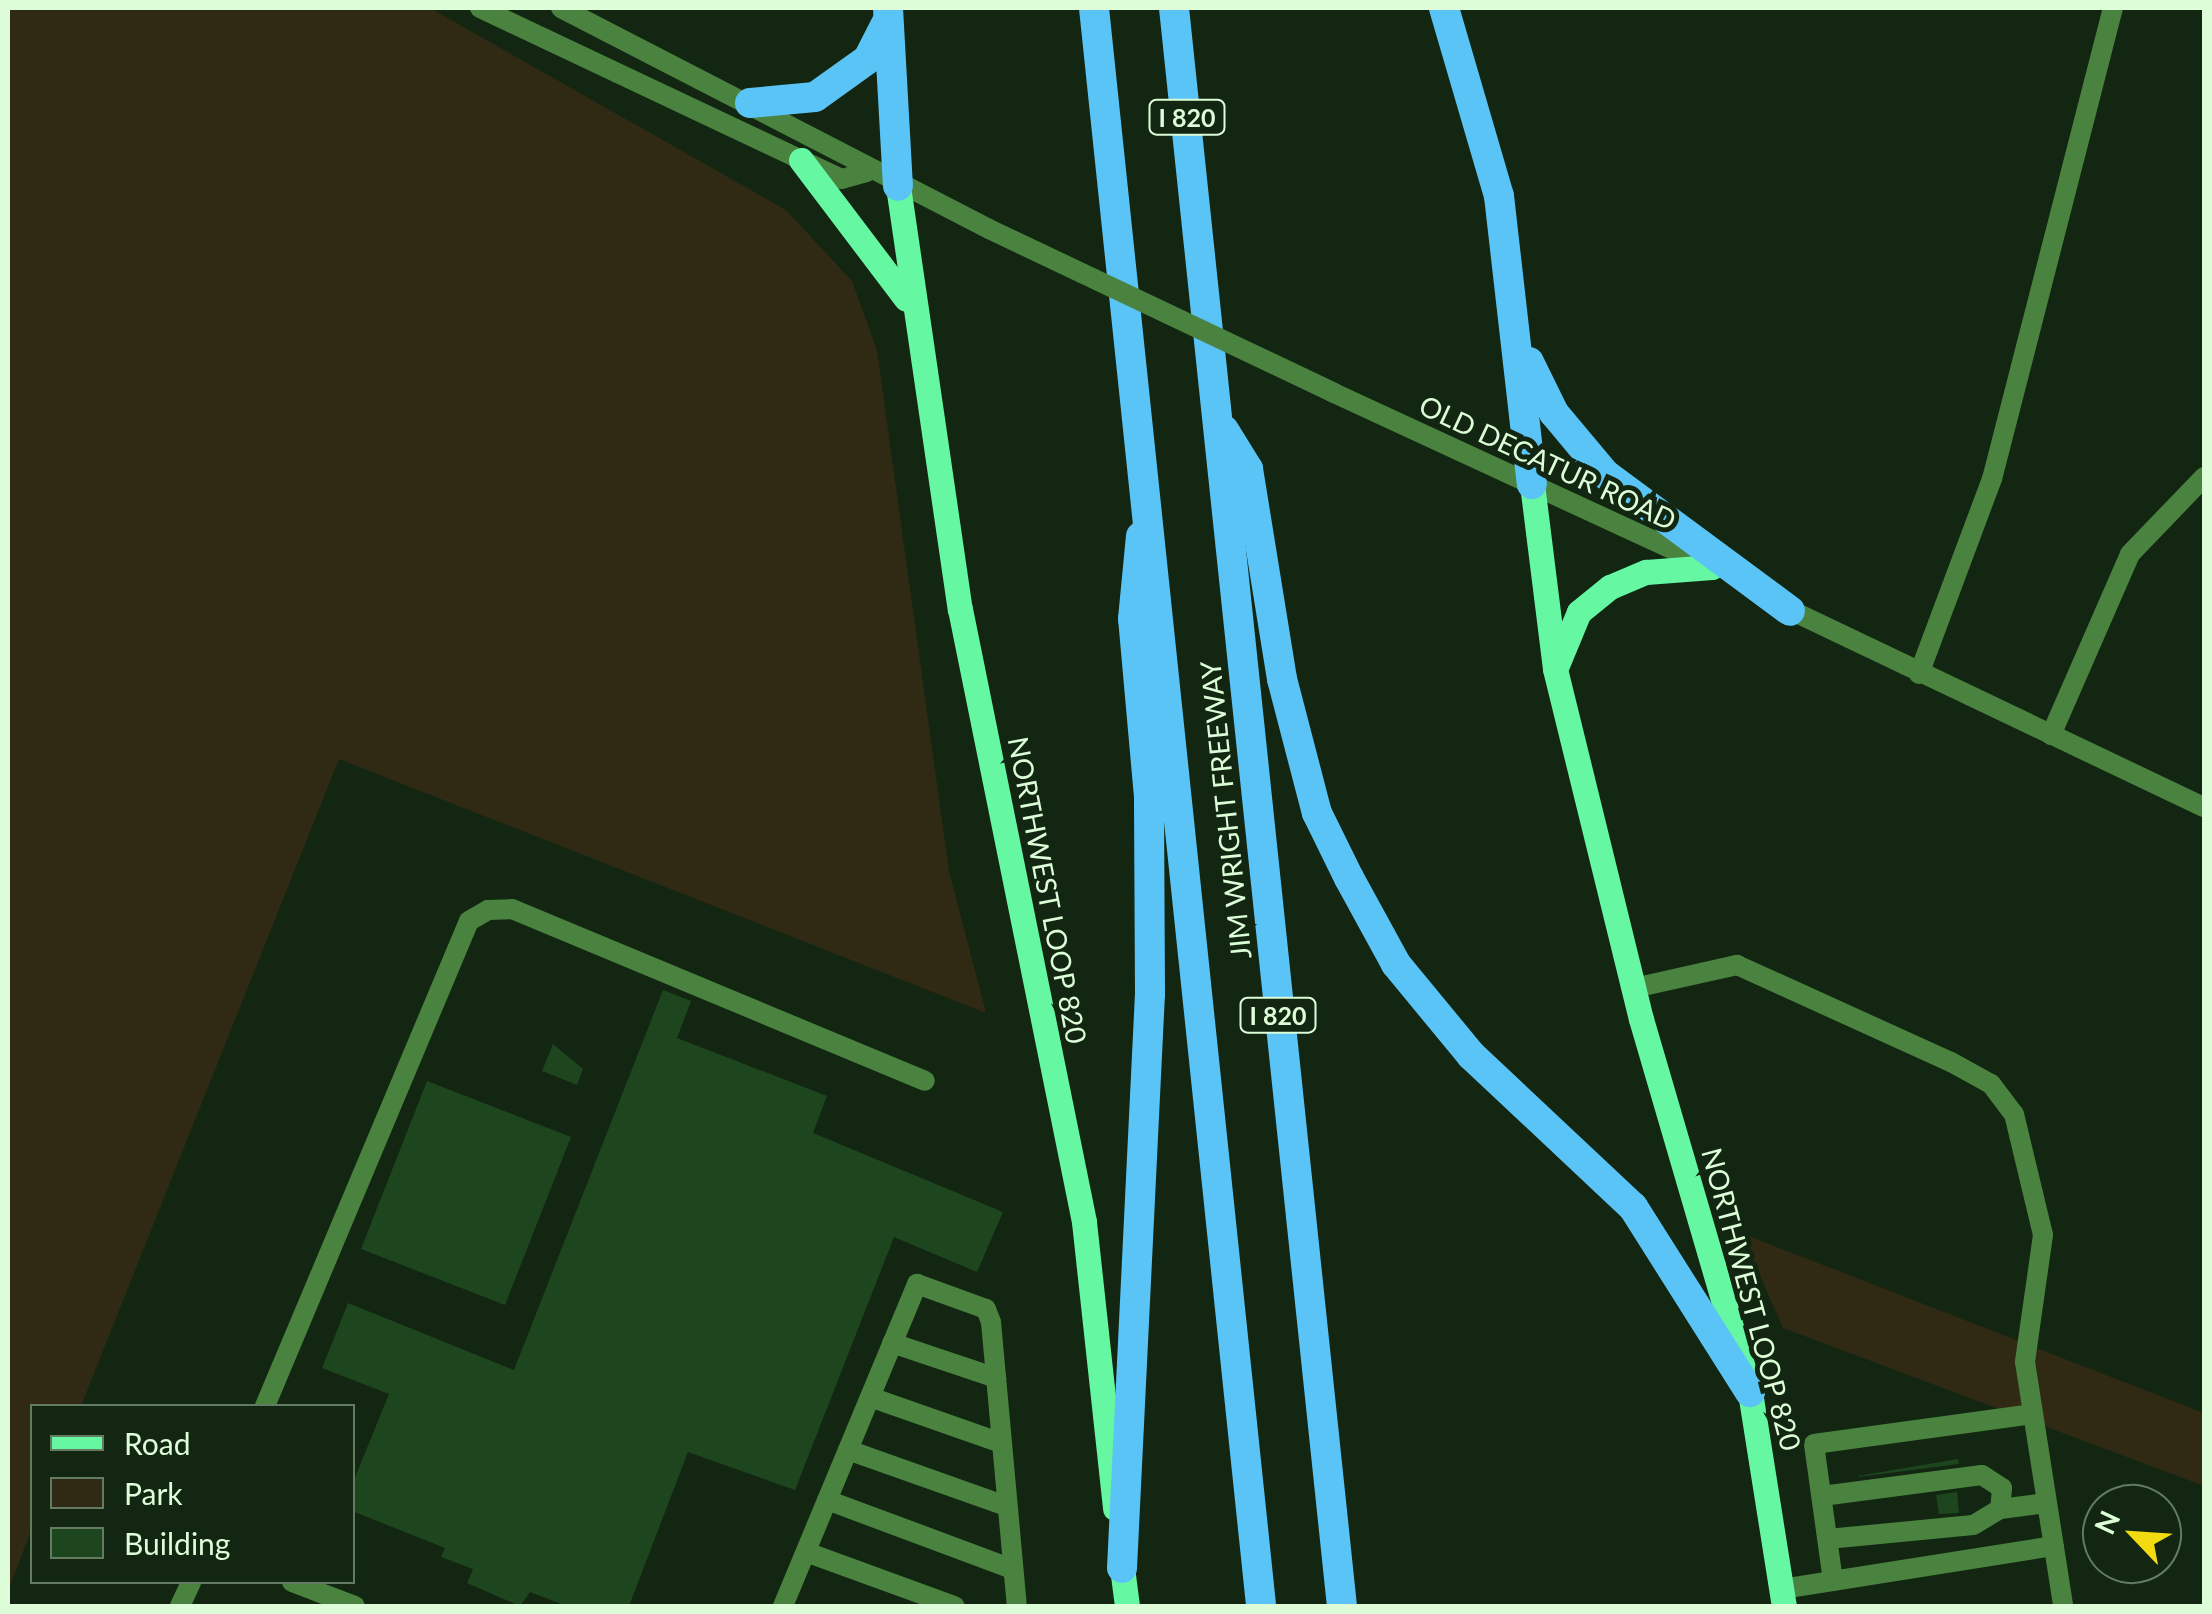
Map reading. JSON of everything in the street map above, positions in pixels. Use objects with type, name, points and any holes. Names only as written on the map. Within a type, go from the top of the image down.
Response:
[{"type":"highway","name":"JIM WRIGHT FREEWAY","points":[[1094,8],[1147,463],[1261,1606]]},
{"type":"highway","name":"JIM WRIGHT FREEWAY","points":[[1174,8],[1342,1606]]},
{"type":"highway","points":[[1444,8],[1499,196],[1521,342],[1532,484]]},
{"type":"highway","points":[[750,103],[815,96],[868,59],[888,14]]},
{"type":"highway","points":[[888,14],[898,186]]},
{"type":"highway","points":[[1521,342],[1554,413],[1605,474],[1790,610]]},
{"type":"highway","points":[[1220,423],[1248,469],[1282,679],[1318,813],[1358,896],[1396,964],[1471,1055],[1632,1207],[1750,1392]]},
{"type":"highway","points":[[1122,1568],[1150,994],[1149,797],[1133,619],[1147,463]]},
{"type":"main road","points":[[801,160],[912,308]]},
{"type":"main road","name":"NORTHWEST LOOP 820","points":[[898,186],[912,308],[960,610],[1084,1222],[1127,1606]]},
{"type":"main road","name":"NORTHWEST LOOP 820","points":[[1532,484],[1555,670],[1634,988],[1750,1392],[1783,1598]]},
{"type":"main road","points":[[1555,670],[1579,612],[1610,587],[1646,572],[1712,567]]},
{"type":"street","name":"OLD DECATUR ROAD","points":[[480,8],[842,179],[867,172]]},
{"type":"street","name":"OLD DECATUR ROAD","points":[[560,8],[853,152],[867,172],[1712,567],[1919,674],[2204,807]]},
{"type":"street","points":[[1919,674],[1992,479],[2113,8]]},
{"type":"street","points":[[2051,736],[2130,554],[2204,477]]},
{"type":"street","points":[[265,1404],[469,921],[488,910],[512,909],[925,1081]]},
{"type":"street","points":[[1634,988],[1737,966],[1991,1084],[2014,1114],[2043,1236],[2026,1325],[2033,1414],[2064,1606]]},
{"type":"street","points":[[784,1606],[917,1284],[986,1309],[1017,1606]]},
{"type":"street","points":[[892,1343],[996,1378]]},
{"type":"street","points":[[870,1396],[1001,1444]]},
{"type":"street","points":[[1834,1581],[1814,1444],[2033,1414]]},
{"type":"street","points":[[848,1450],[1006,1506]]},
{"type":"street","points":[[1822,1496],[1982,1475],[2002,1488],[2000,1509]]},
{"type":"street","points":[[827,1500],[1013,1569]]},
{"type":"street","points":[[1828,1539],[1973,1525],[2000,1509],[2047,1503]]},
{"type":"street","points":[[1783,1598],[1834,1581],[2054,1546]]},
{"type":"street","points":[[806,1552],[954,1606]]},
{"type":"street","points":[[297,1584],[354,1606]]},
{"type":"green space","points":[[8,8],[430,8],[786,210],[852,281],[877,350],[949,871],[986,1013],[339,759],[82,1404],[30,1404],[30,1533],[8,1591]]},
{"type":"green space","points":[[1741,1233],[2204,1413],[2204,1486],[1783,1328]]},
{"type":"building","points":[[663,990],[691,1001],[677,1038],[827,1096],[813,1133],[1003,1212],[977,1272],[894,1237],[795,1490],[688,1452],[629,1606],[567,1606],[530,1592],[520,1606],[467,1583],[473,1569],[441,1557],[445,1548],[355,1512],[355,1478],[389,1394],[322,1368],[348,1303],[514,1370]]},
{"type":"building","points":[[553,1044],[583,1069],[577,1085],[542,1071]]},
{"type":"building","points":[[427,1081],[571,1137],[505,1305],[361,1249]]},
{"type":"building","points":[[1958,1459],[1959,1464],[1858,1477],[1858,1476]]},
{"type":"building","points":[[1957,1492],[1959,1513],[1939,1514],[1936,1495]]}]
